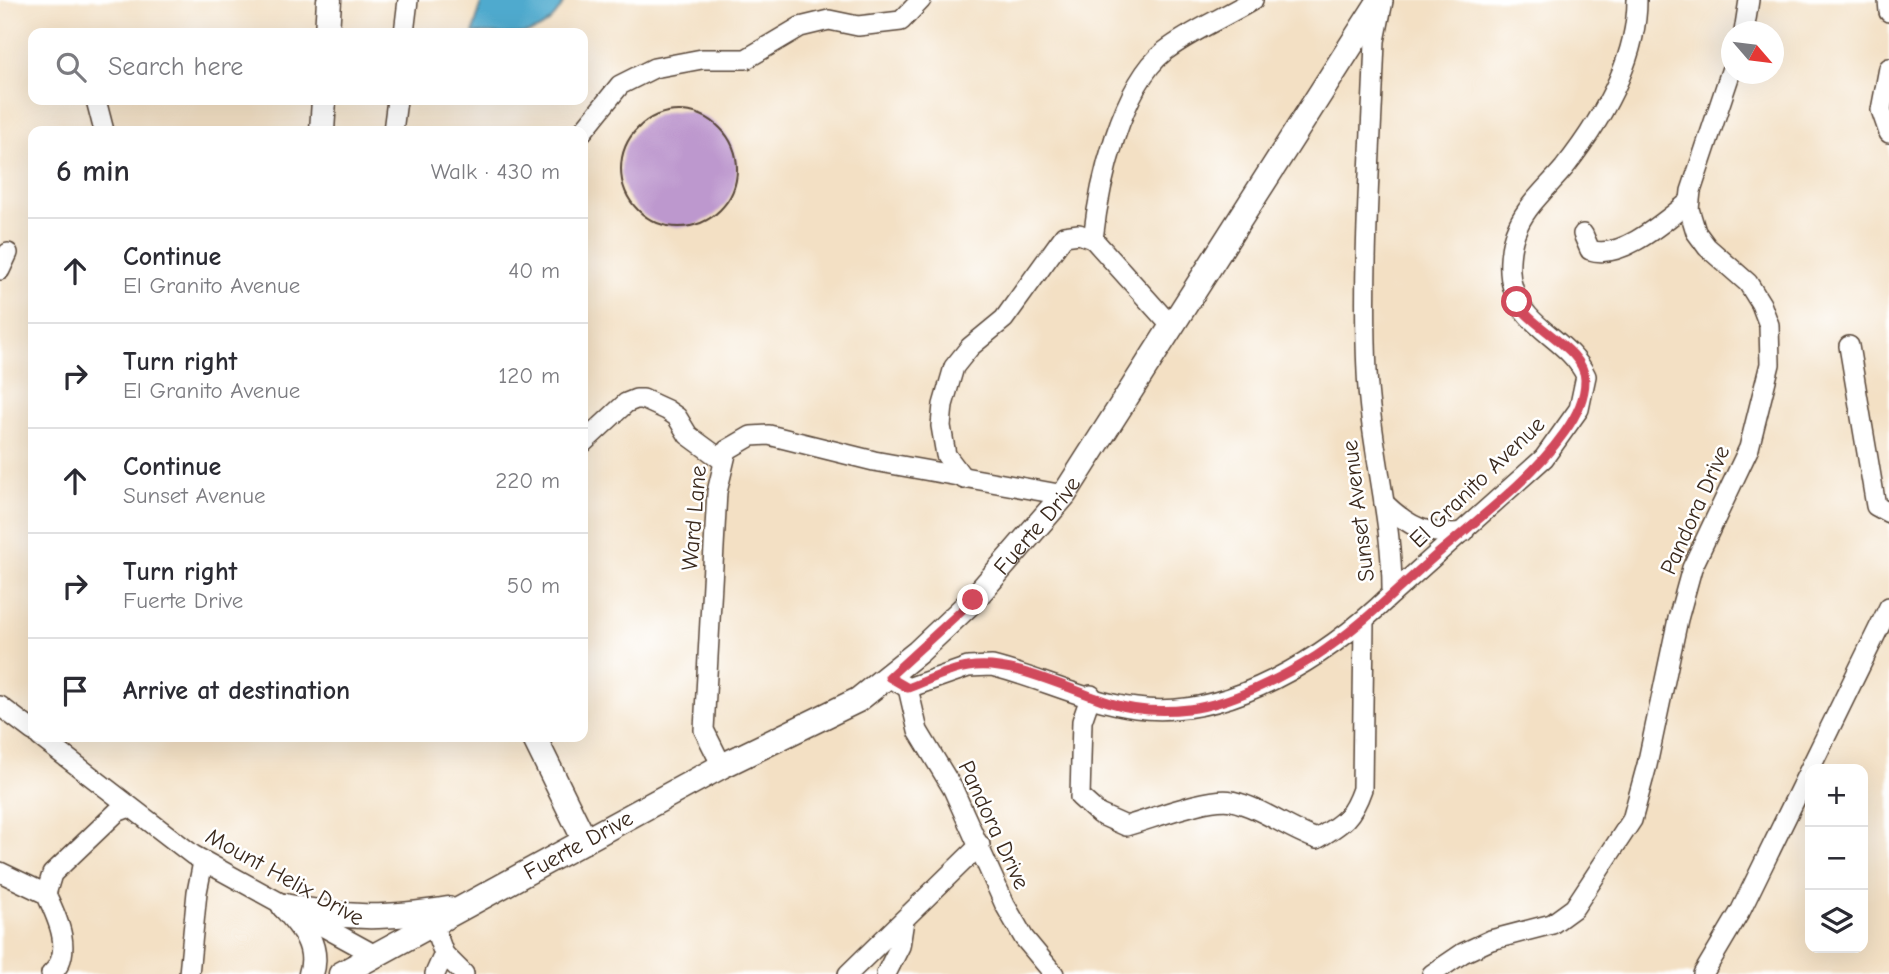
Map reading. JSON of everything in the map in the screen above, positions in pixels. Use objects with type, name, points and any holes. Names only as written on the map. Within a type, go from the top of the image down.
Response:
[{"type":"main road","points":[[327,28],[329,0]]},
{"type":"main road","name":"Fuerte Drive","points":[[345,973],[722,766],[898,683],[1064,495],[1382,0]]},
{"type":"main road","points":[[322,126],[324,105]]},
{"type":"main road","points":[[536,742],[585,841]]},
{"type":"main road","points":[[284,906],[360,918],[395,917],[466,906]]},
{"type":"main road","points":[[284,906],[308,937],[315,962],[311,974]]},
{"type":"street","points":[[405,28],[408,0]]},
{"type":"street","points":[[587,126],[620,85],[654,68],[702,59],[746,59],[800,27],[829,20],[858,26],[901,21],[921,0]]},
{"type":"street","points":[[1093,239],[1107,171],[1131,95],[1142,78],[1164,52],[1253,0]]},
{"type":"street","name":"Sunset Avenue","points":[[898,683],[968,667],[992,666],[1112,703],[1156,710],[1212,704],[1247,691],[1315,656],[1364,621],[1392,594],[1391,540],[1374,437],[1367,336],[1375,41],[1382,0]]},
{"type":"street","name":"El Granito Avenue","points":[[1392,594],[1544,458],[1579,409],[1586,376],[1568,349],[1524,314],[1512,286],[1512,249],[1519,223],[1564,167],[1608,101],[1632,44],[1637,0]]},
{"type":"street","points":[[1746,21],[1749,0]]},
{"type":"street","points":[[1888,0],[1889,12]]},
{"type":"street","points":[[1889,68],[1881,110],[1889,134]]},
{"type":"street","points":[[1583,233],[1590,250],[1600,254],[1614,251],[1639,239],[1689,202],[1727,84]]},
{"type":"street","points":[[97,105],[103,126]]},
{"type":"street","points":[[394,126],[396,105]]},
{"type":"street","name":"Pandora Drive","points":[[1432,974],[1463,953],[1490,940],[1552,924],[1574,908],[1632,820],[1692,568],[1749,449],[1770,364],[1769,325],[1761,304],[1748,283],[1707,247],[1696,232],[1691,220],[1689,202]]},
{"type":"street","points":[[964,479],[946,455],[942,426],[943,405],[954,368],[970,347],[1004,319],[1064,236],[1079,234],[1093,239],[1173,328]]},
{"type":"street","points":[[1849,346],[1876,506],[1889,513]]},
{"type":"street","points":[[588,438],[626,403],[643,400],[677,417],[688,435],[722,460]]},
{"type":"street","name":"Ward Lane","points":[[722,766],[704,730],[717,492],[722,460],[727,450],[751,436],[769,435],[964,479],[1064,495]]},
{"type":"street","points":[[1384,503],[1402,521],[1423,532],[1464,532]]},
{"type":"street","points":[[1703,974],[1741,910],[1889,607]]},
{"type":"street","points":[[1091,695],[1082,721],[1080,797],[1099,814],[1126,826],[1207,801],[1230,800],[1290,830],[1317,839],[1346,821],[1362,789],[1364,621]]},
{"type":"street","name":"Pandora Drive","points":[[898,683],[919,731],[954,789],[1004,905],[1024,938],[1054,974]]},
{"type":"street","points":[[0,706],[28,727]]},
{"type":"street","name":"Mount Helix Drive","points":[[46,742],[203,862],[375,956]]},
{"type":"street","points":[[46,894],[52,874],[117,812],[130,807]]},
{"type":"street","points":[[848,974],[980,845]]},
{"type":"street","points":[[189,974],[197,892],[203,862]]},
{"type":"street","points":[[0,872],[46,894],[59,923],[62,946],[58,968],[51,974]]},
{"type":"street","points":[[886,974],[900,946],[904,920]]},
{"type":"street","points":[[433,924],[444,954],[464,974]]},
{"type":"street","points":[[435,974],[444,954]]},
{"type":"water","points":[[482,0],[565,0],[557,14],[539,28],[474,28]]},
{"type":"building","points":[[679,111],[701,115],[720,128],[733,147],[737,169],[733,191],[720,210],[701,223],[679,227],[657,223],[638,210],[625,191],[621,169],[625,147],[638,128],[657,115]]},
{"type":"route","points":[[973,600],[889,677],[908,688],[968,667],[992,666],[1112,703],[1133,708],[1175,710],[1230,698],[1315,656],[1364,621],[1544,458],[1564,434],[1579,409],[1586,376],[1580,365],[1568,349],[1524,314],[1517,302]]}]
